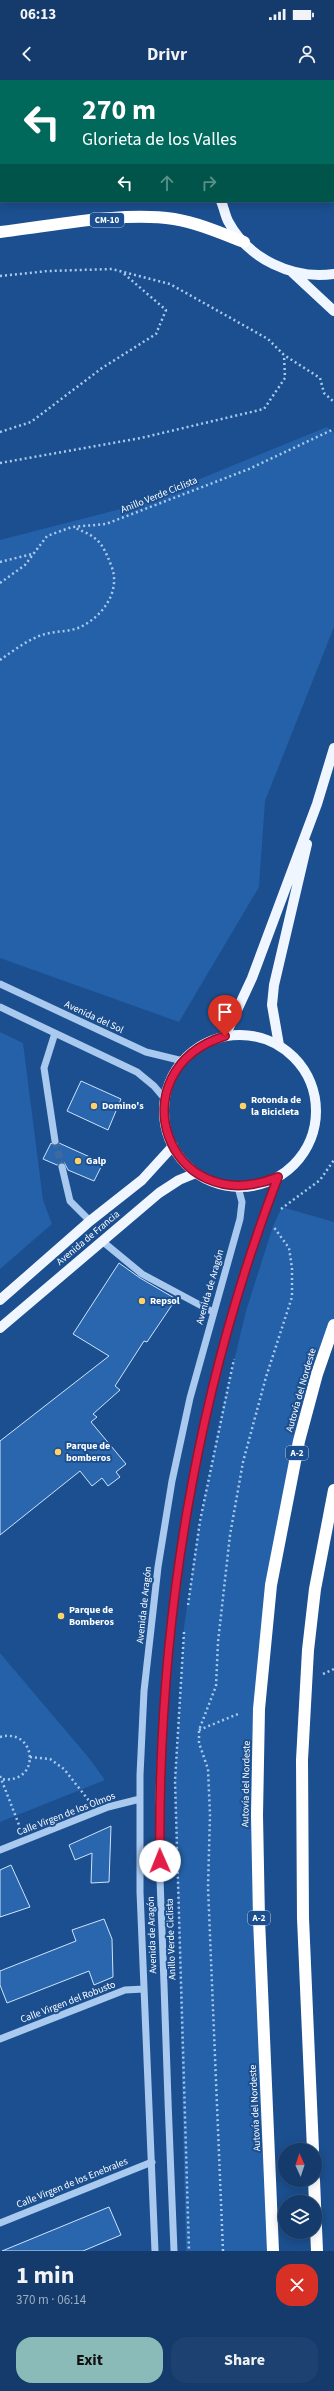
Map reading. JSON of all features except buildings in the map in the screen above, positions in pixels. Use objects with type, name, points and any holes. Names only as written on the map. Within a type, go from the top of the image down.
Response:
[{"type":"highway","name":"CM-10","points":[[0,232],[112,219],[158,217],[208,228],[244,242]]},
{"type":"highway","name":"Autovía del Nordeste","points":[[273,2251],[259,1919],[257,1815],[259,1709],[271,1584],[299,1441],[317,1374],[334,1325]]},
{"type":"highway","points":[[313,2143],[303,1918],[302,1760],[308,1658],[315,1589],[334,1490]]},
{"type":"highway","points":[[314,2187],[317,2251]]},
{"type":"main road","points":[[221,202],[228,222],[244,242],[269,263],[292,272],[320,276],[334,274]]},
{"type":"main road","points":[[292,272],[334,310]]},
{"type":"main road","points":[[225,1036],[252,978],[316,804],[334,748]]},
{"type":"main road","points":[[279,1045],[272,1005],[274,985],[316,804]]},
{"type":"main road","points":[[225,1036],[255,1036],[279,1045],[299,1062],[313,1085],[317,1112],[312,1138],[299,1160],[278,1177],[259,1185],[238,1187],[216,1183],[196,1173],[183,1161],[172,1146],[166,1131],[165,1099],[171,1079],[183,1061],[195,1050],[209,1041],[225,1036]]},
{"type":"main road","name":"Avenida de Francia","points":[[0,1300],[90,1222],[142,1180],[172,1146]]},
{"type":"main road","name":"Avenida de Francia","points":[[0,1328],[159,1193],[179,1180],[196,1173]]},
{"type":"street","name":"Avenida del Sol","points":[[0,984],[146,1052],[183,1061]]},
{"type":"street","points":[[0,1007],[137,1072],[154,1086],[165,1099]]},
{"type":"street","points":[[55,1033],[44,1068],[55,1141]]},
{"type":"street","points":[[62,1167],[70,1201],[90,1222]]},
{"type":"street","name":"Avenida de Aragón","points":[[174,2251],[159,1800],[164,1692],[192,1483],[209,1403],[236,1303],[278,1177]]},
{"type":"street","name":"Avenida de Aragón","points":[[155,2251],[140,1892],[140,1800],[144,1691],[158,1567],[172,1481],[190,1398],[240,1219],[242,1202],[238,1187]]},
{"type":"street","points":[[102,1242],[142,1274],[213,1312]]},
{"type":"street","name":"Calle Virgen de los Olmos","points":[[0,1850],[96,1811],[129,1801],[140,1800]]},
{"type":"street","name":"Calle Virgen del Robusto","points":[[0,2039],[125,1990],[144,1989]]},
{"type":"street","name":"Calle Virgen de los Enebrales","points":[[0,2223],[152,2162]]},
{"type":"path","points":[[0,276],[48,271],[112,269],[170,284],[268,339],[284,355],[320,378],[324,393],[334,402]]},
{"type":"path","points":[[0,432],[31,422],[102,368],[156,334],[166,310],[121,272]]},
{"type":"path","points":[[0,463],[141,438],[264,409],[285,378],[284,355]]},
{"type":"path","name":"Anillo Verde Ciclista","points":[[0,583],[25,565],[47,536],[72,527],[106,524],[249,469],[334,429]]},
{"type":"path","points":[[0,660],[40,636],[54,631],[77,628],[83,625],[104,609],[111,597],[114,584],[112,567],[101,544],[94,535],[72,527]]},
{"type":"path","points":[[0,562],[34,553]]},
{"type":"path","points":[[279,1213],[282,1207],[302,1195],[320,1180],[334,1160]]},
{"type":"path","points":[[271,1233],[276,1220]]},
{"type":"path","points":[[223,2251],[208,1887],[210,1815],[208,1777],[199,1743],[199,1730],[216,1686],[218,1642],[230,1535],[243,1462],[266,1377],[292,1297],[292,1268],[289,1248],[273,1226]]},
{"type":"path","points":[[187,1612],[200,1521],[235,1355]]},
{"type":"path","name":"Anillo Verde Ciclista","points":[[184,1627],[175,1781],[189,2251]]},
{"type":"path","points":[[323,1674],[334,1669]]},
{"type":"path","points":[[199,1730],[238,1714]]},
{"type":"path","points":[[0,1737],[6,1736],[20,1739],[29,1750],[30,1757],[26,1770],[21,1776],[8,1780],[0,1778]]},
{"type":"path","points":[[30,1757],[50,1759],[64,1769],[96,1811]]},
{"type":"path","points":[[0,1778],[24,1840]]},
{"type":"shaded area","points":[[327,427],[334,433],[334,627],[265,801],[259,887],[179,1022],[0,958],[0,540],[136,505]]},
{"type":"shaded area","points":[[0,1032],[23,1043],[43,1200],[52,1224],[0,1269]]},
{"type":"shaded area","points":[[282,1207],[334,1222],[334,1325],[285,1517],[259,1709],[273,2251],[186,2251],[175,1781],[184,1627],[200,1521],[223,1407],[246,1311],[273,1226]]},
{"type":"shaded area","points":[[0,1653],[89,1758],[105,1780],[0,1822]]},
{"type":"tunnel","points":[[55,1141],[62,1167]]},
{"type":"place","name":"Domino's","points":[[94,1106]]},
{"type":"place","name":"Rotonda de la Bicicleta","points":[[243,1106]]},
{"type":"place","name":"Galp","points":[[78,1161]]},
{"type":"place","name":"Repsol","points":[[142,1301]]},
{"type":"place","name":"Parque de bomberos","points":[[58,1452]]},
{"type":"place","name":"Parque de Bomberos","points":[[61,1616]]},
{"type":"route","points":[[160,1861],[159,1800],[164,1692],[178,1571],[192,1483],[209,1403],[236,1303],[278,1177],[259,1185],[238,1187],[216,1183],[196,1173],[183,1161],[172,1146],[166,1131],[164,1115],[165,1099],[171,1079],[183,1061],[195,1050],[209,1041],[225,1036]]}]
